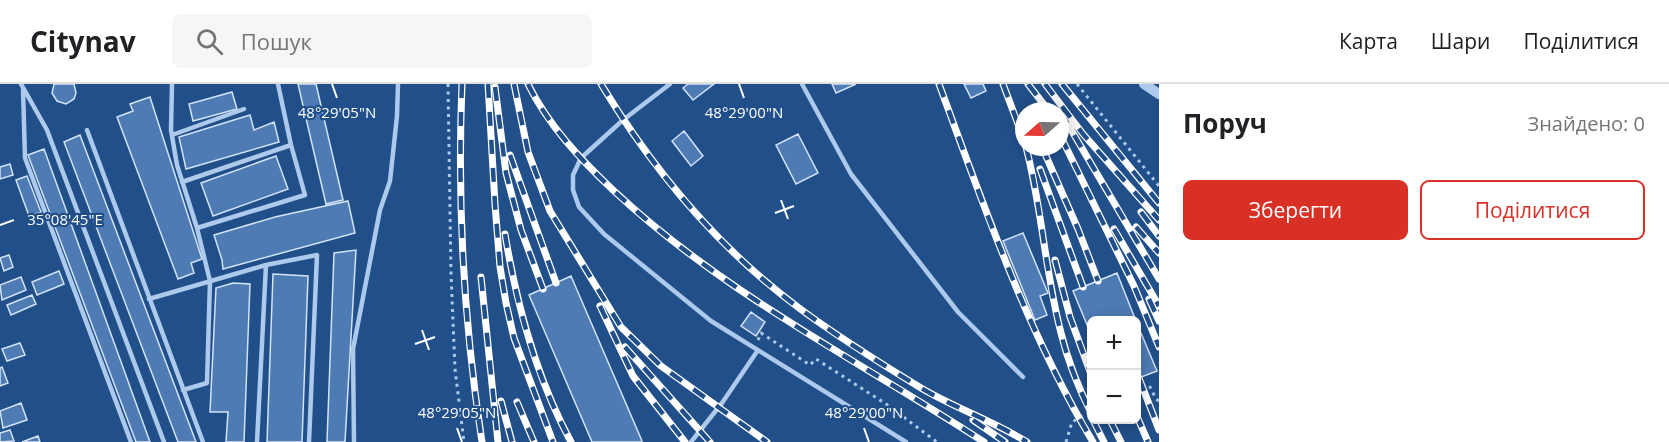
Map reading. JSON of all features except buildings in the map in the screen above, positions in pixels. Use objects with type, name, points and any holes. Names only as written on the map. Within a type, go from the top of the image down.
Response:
[{"type":"street","points":[[1144,84],[1159,94]]},
{"type":"lane","points":[[172,84],[172,135],[182,182],[197,228],[210,281],[207,383],[183,390]]},
{"type":"lane","points":[[197,228],[305,195],[291,146],[278,84]]},
{"type":"lane","points":[[354,442],[353,349],[380,210],[390,181],[398,116],[398,84]]},
{"type":"lane","points":[[670,84],[623,120],[581,158],[573,175],[573,190],[579,207],[604,234],[711,321],[906,442]]},
{"type":"lane","points":[[802,84],[857,182],[958,312],[1023,377]]},
{"type":"lane","points":[[22,86],[25,158],[131,442]]},
{"type":"lane","points":[[22,86],[47,130],[164,442]]},
{"type":"lane","points":[[172,135],[244,110]]},
{"type":"lane","points":[[87,130],[203,442]]},
{"type":"lane","points":[[182,182],[291,146]]},
{"type":"lane","points":[[150,299],[266,265],[317,255],[309,442]]},
{"type":"lane","points":[[257,442],[266,265]]},
{"type":"lane","points":[[691,442],[722,403],[756,348]]},
{"type":"path","points":[[448,84],[455,369],[464,442]]},
{"type":"path","points":[[1077,84],[1159,186]]},
{"type":"path","points":[[756,348],[761,333],[810,365],[816,359],[886,404],[937,442]]},
{"type":"path","points":[[1141,388],[1149,385],[1156,399],[1159,400]]},
{"type":"path","points":[[1066,442],[1072,422],[1087,414]]},
{"type":"railway","points":[[462,84],[460,174],[463,264],[482,442]]},
{"type":"railway","points":[[488,84],[500,267],[506,303],[514,338],[553,442]]},
{"type":"railway","points":[[514,84],[528,152],[550,211],[621,327],[661,366],[767,442]]},
{"type":"railway","points":[[528,84],[545,114],[577,154],[613,190],[700,262],[793,324],[984,442]]},
{"type":"railway","points":[[601,84],[642,147],[689,206],[741,260],[769,285],[829,329],[921,388],[1027,442]]},
{"type":"railway","points":[[939,84],[1027,312],[1047,356],[1093,442]]},
{"type":"railway","points":[[1003,84],[1015,116]]},
{"type":"railway","points":[[1028,84],[1042,102]]},
{"type":"railway","points":[[1045,84],[1083,134],[1159,220]]},
{"type":"railway","points":[[1062,84],[1159,203]]},
{"type":"railway","points":[[495,87],[506,173],[521,230],[543,289]]},
{"type":"railway","points":[[1069,126],[1159,279]]},
{"type":"railway","points":[[1069,153],[1134,286],[1159,347]]},
{"type":"railway","points":[[510,155],[556,283]]},
{"type":"railway","points":[[1028,156],[1061,333],[1074,375],[1087,404]]},
{"type":"railway","points":[[1046,156],[1098,281]]},
{"type":"railway","points":[[1040,169],[1083,287]]},
{"type":"railway","points":[[1141,212],[1159,236]]},
{"type":"railway","points":[[1136,227],[1159,253]]},
{"type":"railway","points":[[1114,229],[1159,306]]},
{"type":"railway","points":[[505,234],[515,288],[529,341],[548,392],[571,442]]},
{"type":"railway","points":[[1055,260],[1070,317],[1089,370]]},
{"type":"railway","points":[[481,277],[498,442]]},
{"type":"railway","points":[[1149,299],[1159,321]]},
{"type":"railway","points":[[600,306],[633,376],[685,442]]},
{"type":"railway","points":[[625,347],[710,442]]},
{"type":"railway","points":[[1141,383],[1159,430]]},
{"type":"railway","points":[[501,401],[512,442]]},
{"type":"railway","points":[[517,402],[534,442]]},
{"type":"railway","points":[[973,420],[1005,442]]},
{"type":"railway","points":[[1095,424],[1104,442]]},
{"type":"railway","points":[[1112,424],[1121,442]]},
{"type":"railway","points":[[1140,424],[1148,442]]}]
